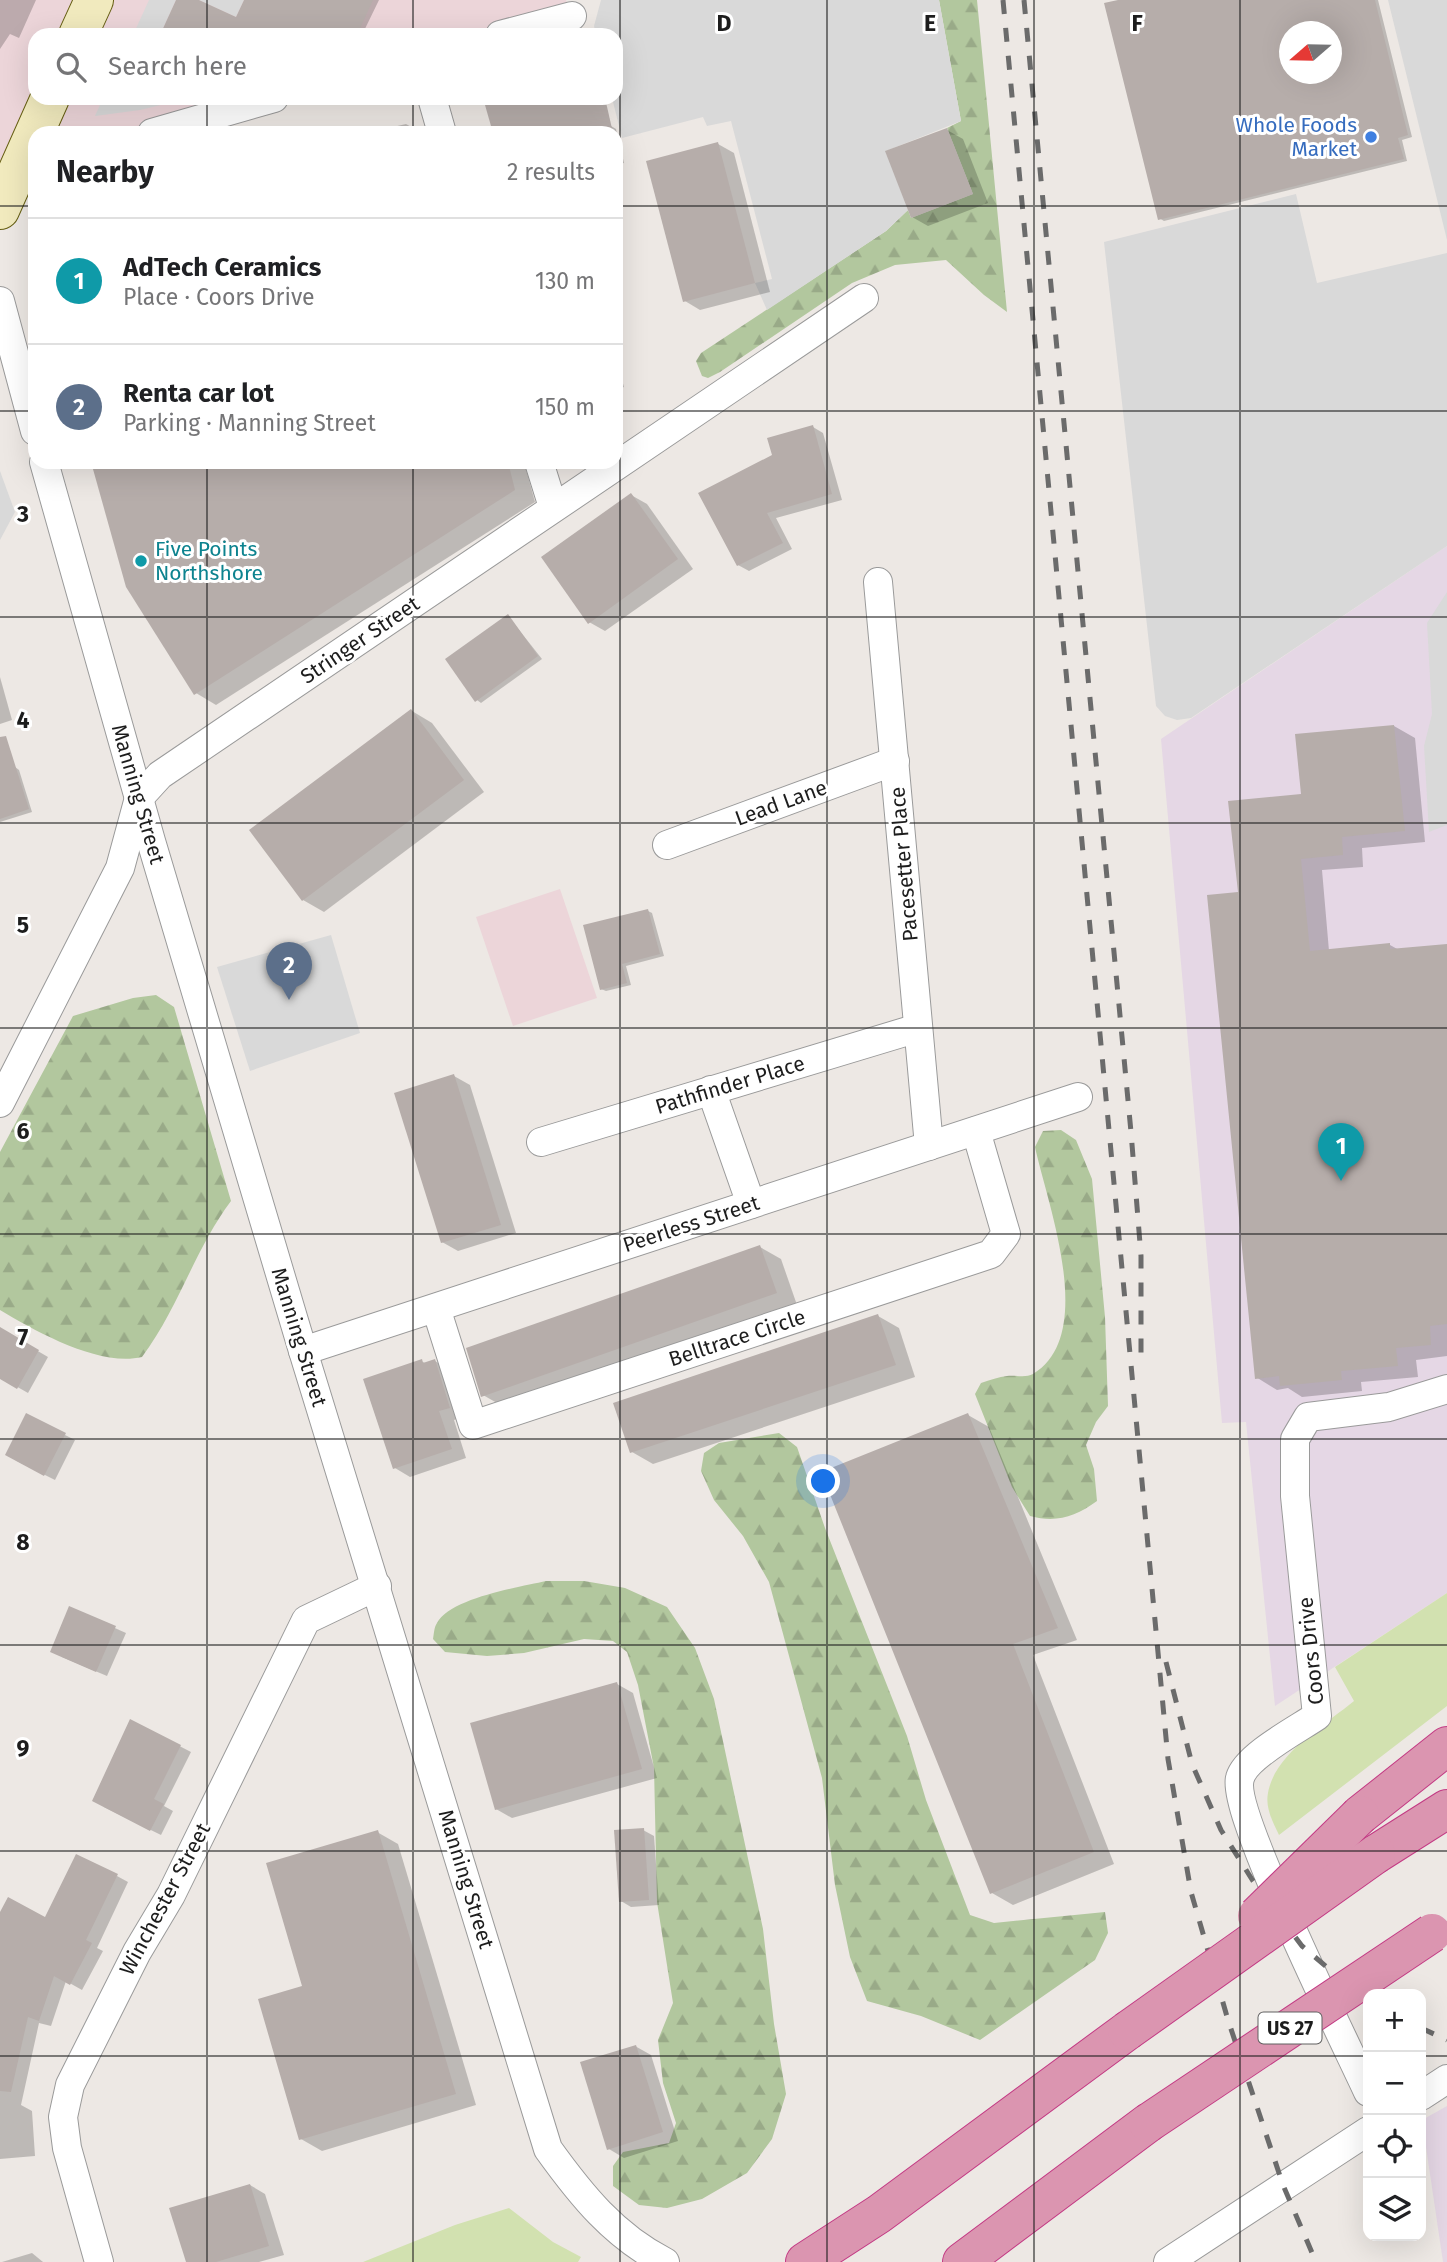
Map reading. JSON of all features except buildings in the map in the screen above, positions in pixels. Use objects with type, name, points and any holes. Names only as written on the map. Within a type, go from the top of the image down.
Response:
[{"type":"highway","points":[[1171,2000],[1360,1815],[1447,1746]]},
{"type":"highway","points":[[805,2262],[879,2214],[1127,2031],[1376,1854],[1447,1808]]},
{"type":"highway","name":"US 27","points":[[962,2262],[1148,2123],[1442,1928]]},
{"type":"main road","points":[[81,28],[94,0]]},
{"type":"main road","points":[[41,126],[48,105]]},
{"type":"main road","points":[[0,210],[26,169]]},
{"type":"street","points":[[527,28],[572,16]]},
{"type":"street","points":[[176,126],[250,105]]},
{"type":"street","points":[[434,105],[440,126]]},
{"type":"street","name":"Stringer Street","points":[[623,460],[864,298]]},
{"type":"street","points":[[0,301],[28,405]]},
{"type":"street","name":"Manning Street","points":[[46,469],[139,798],[303,1351],[548,2149],[584,2200],[637,2248],[665,2262]]},
{"type":"street","points":[[541,469],[552,508]]},
{"type":"street","name":"Stringer Street","points":[[0,1103],[120,867],[139,798],[160,775],[610,469]]},
{"type":"street","name":"Pacesetter Place","points":[[878,582],[929,1146]]},
{"type":"street","name":"Lead Lane","points":[[667,845],[895,761]]},
{"type":"street","name":"Pathfinder Place","points":[[541,1142],[918,1028]]},
{"type":"street","points":[[711,1090],[751,1205]]},
{"type":"street","name":"Peerless Street","points":[[303,1351],[1078,1097]]},
{"type":"street","name":"Belltrace Circle","points":[[436,1308],[473,1425],[991,1254],[1006,1234],[976,1131]]},
{"type":"street","name":"Coors Drive","points":[[1363,2081],[1254,1842],[1239,1795],[1240,1777],[1253,1759],[1317,1716],[1295,1496],[1295,1438],[1308,1417],[1389,1407],[1447,1389]]},
{"type":"street","name":"Winchester Street","points":[[99,2262],[67,2148],[63,2117],[70,2085],[131,1963],[171,1895],[306,1620],[377,1586]]},
{"type":"street","points":[[1426,2093],[1447,2079]]},
{"type":"street","points":[[1168,2262],[1363,2134]]},
{"type":"shaded area","points":[[0,0],[566,0],[572,16],[527,28],[28,28],[28,105],[250,105],[176,126],[28,126],[28,148],[0,210]]},
{"type":"shaded area","points":[[149,0],[176,0],[163,28],[136,28]]},
{"type":"shaded area","points":[[199,0],[244,0],[236,17]]},
{"type":"shaded area","points":[[601,0],[939,0],[961,121],[886,151],[908,210],[886,231],[767,310],[755,283],[772,279],[731,121],[707,126],[703,117],[623,138],[623,126],[619,126],[614,105],[623,105],[623,28],[594,26]]},
{"type":"shaded area","points":[[1388,0],[1447,0],[1447,240],[1421,134]]},
{"type":"shaded area","points":[[100,105],[161,105],[140,110],[95,116]]},
{"type":"shaded area","points":[[1296,194],[1317,283],[1447,253],[1447,546],[1191,718],[1177,720],[1165,716],[1156,706],[1104,242]]},
{"type":"shaded area","points":[[0,471],[15,512],[0,540]]},
{"type":"shaded area","points":[[1447,546],[1447,1593],[1275,1706],[1246,1422],[1222,1423],[1161,739]]},
{"type":"shaded area","points":[[1447,592],[1447,825],[1429,832],[1424,746],[1432,714],[1427,623]]},
{"type":"shaded area","points":[[560,889],[597,998],[513,1026],[476,917]]},
{"type":"shaded area","points":[[331,935],[360,1033],[250,1071],[217,967]]},
{"type":"shaded area","points":[[1447,2106],[1447,2262],[1443,2262],[1426,2147],[1426,2118]]},
{"type":"green space","points":[[939,0],[977,0],[1007,312],[946,260],[895,265],[852,283],[720,372],[708,378],[702,376],[696,361],[701,353],[886,231],[908,210],[911,218],[973,194],[947,128],[961,121]]},
{"type":"green space","points":[[156,995],[174,1007],[231,1201],[207,1239],[155,1338],[142,1357],[125,1359],[107,1357],[69,1346],[0,1310],[0,1152],[73,1016],[133,998]]},
{"type":"green space","points":[[1061,1130],[1076,1140],[1092,1179],[1105,1317],[1108,1406],[1096,1422],[1086,1445],[1094,1469],[1097,1501],[1073,1515],[1048,1519],[1030,1516],[1012,1487],[975,1394],[981,1383],[1004,1376],[1033,1374],[1052,1355],[1062,1330],[1065,1300],[1063,1267],[1035,1147],[1043,1131]]},
{"type":"green space","points":[[779,1433],[797,1447],[825,1528],[907,1736],[926,1800],[970,1915],[994,1923],[1105,1912],[1108,1933],[1095,1960],[980,2040],[921,2016],[867,2001],[850,1957],[835,1885],[822,1778],[769,1582],[743,1536],[714,1500],[701,1471],[704,1453],[719,1443]]},
{"type":"green space","points":[[546,1581],[584,1581],[625,1588],[667,1607],[695,1648],[714,1699],[763,1929],[774,2024],[786,2094],[772,2139],[747,2173],[702,2199],[667,2208],[639,2205],[613,2186],[613,2166],[623,2152],[669,2143],[676,2123],[663,2083],[658,2040],[673,2003],[657,1902],[654,1768],[638,1685],[627,1652],[613,1641],[584,1639],[524,1653],[487,1656],[445,1652],[433,1639],[437,1623],[444,1614],[456,1607],[504,1590]]},
{"type":"green space","points":[[1447,1593],[1447,1706],[1279,1835],[1270,1815],[1268,1793],[1280,1765],[1303,1741],[1354,1701],[1335,1667]]},
{"type":"green space","points":[[509,2208],[553,2242],[581,2257],[578,2262],[363,2262],[455,2225]]},
{"type":"railway","points":[[1003,0],[1168,1759],[1191,1892],[1228,2020],[1283,2185],[1316,2262]]},
{"type":"railway","points":[[1024,0],[1131,1132],[1141,1256],[1141,1353]]},
{"type":"railway","points":[[1166,1662],[1192,1764],[1221,1830],[1253,1881],[1302,1946],[1363,1998]]},
{"type":"railway","points":[[1426,2030],[1447,2040]]},
{"type":"place","name":"Whole Foods Market","points":[[1371,137]]},
{"type":"place","name":"Five Points Northshore","points":[[141,561]]},
{"type":"place","name":"Renta car lot","points":[[289,1000]]},
{"type":"place","name":"AdTech Ceramics","points":[[1341,1181]]}]
